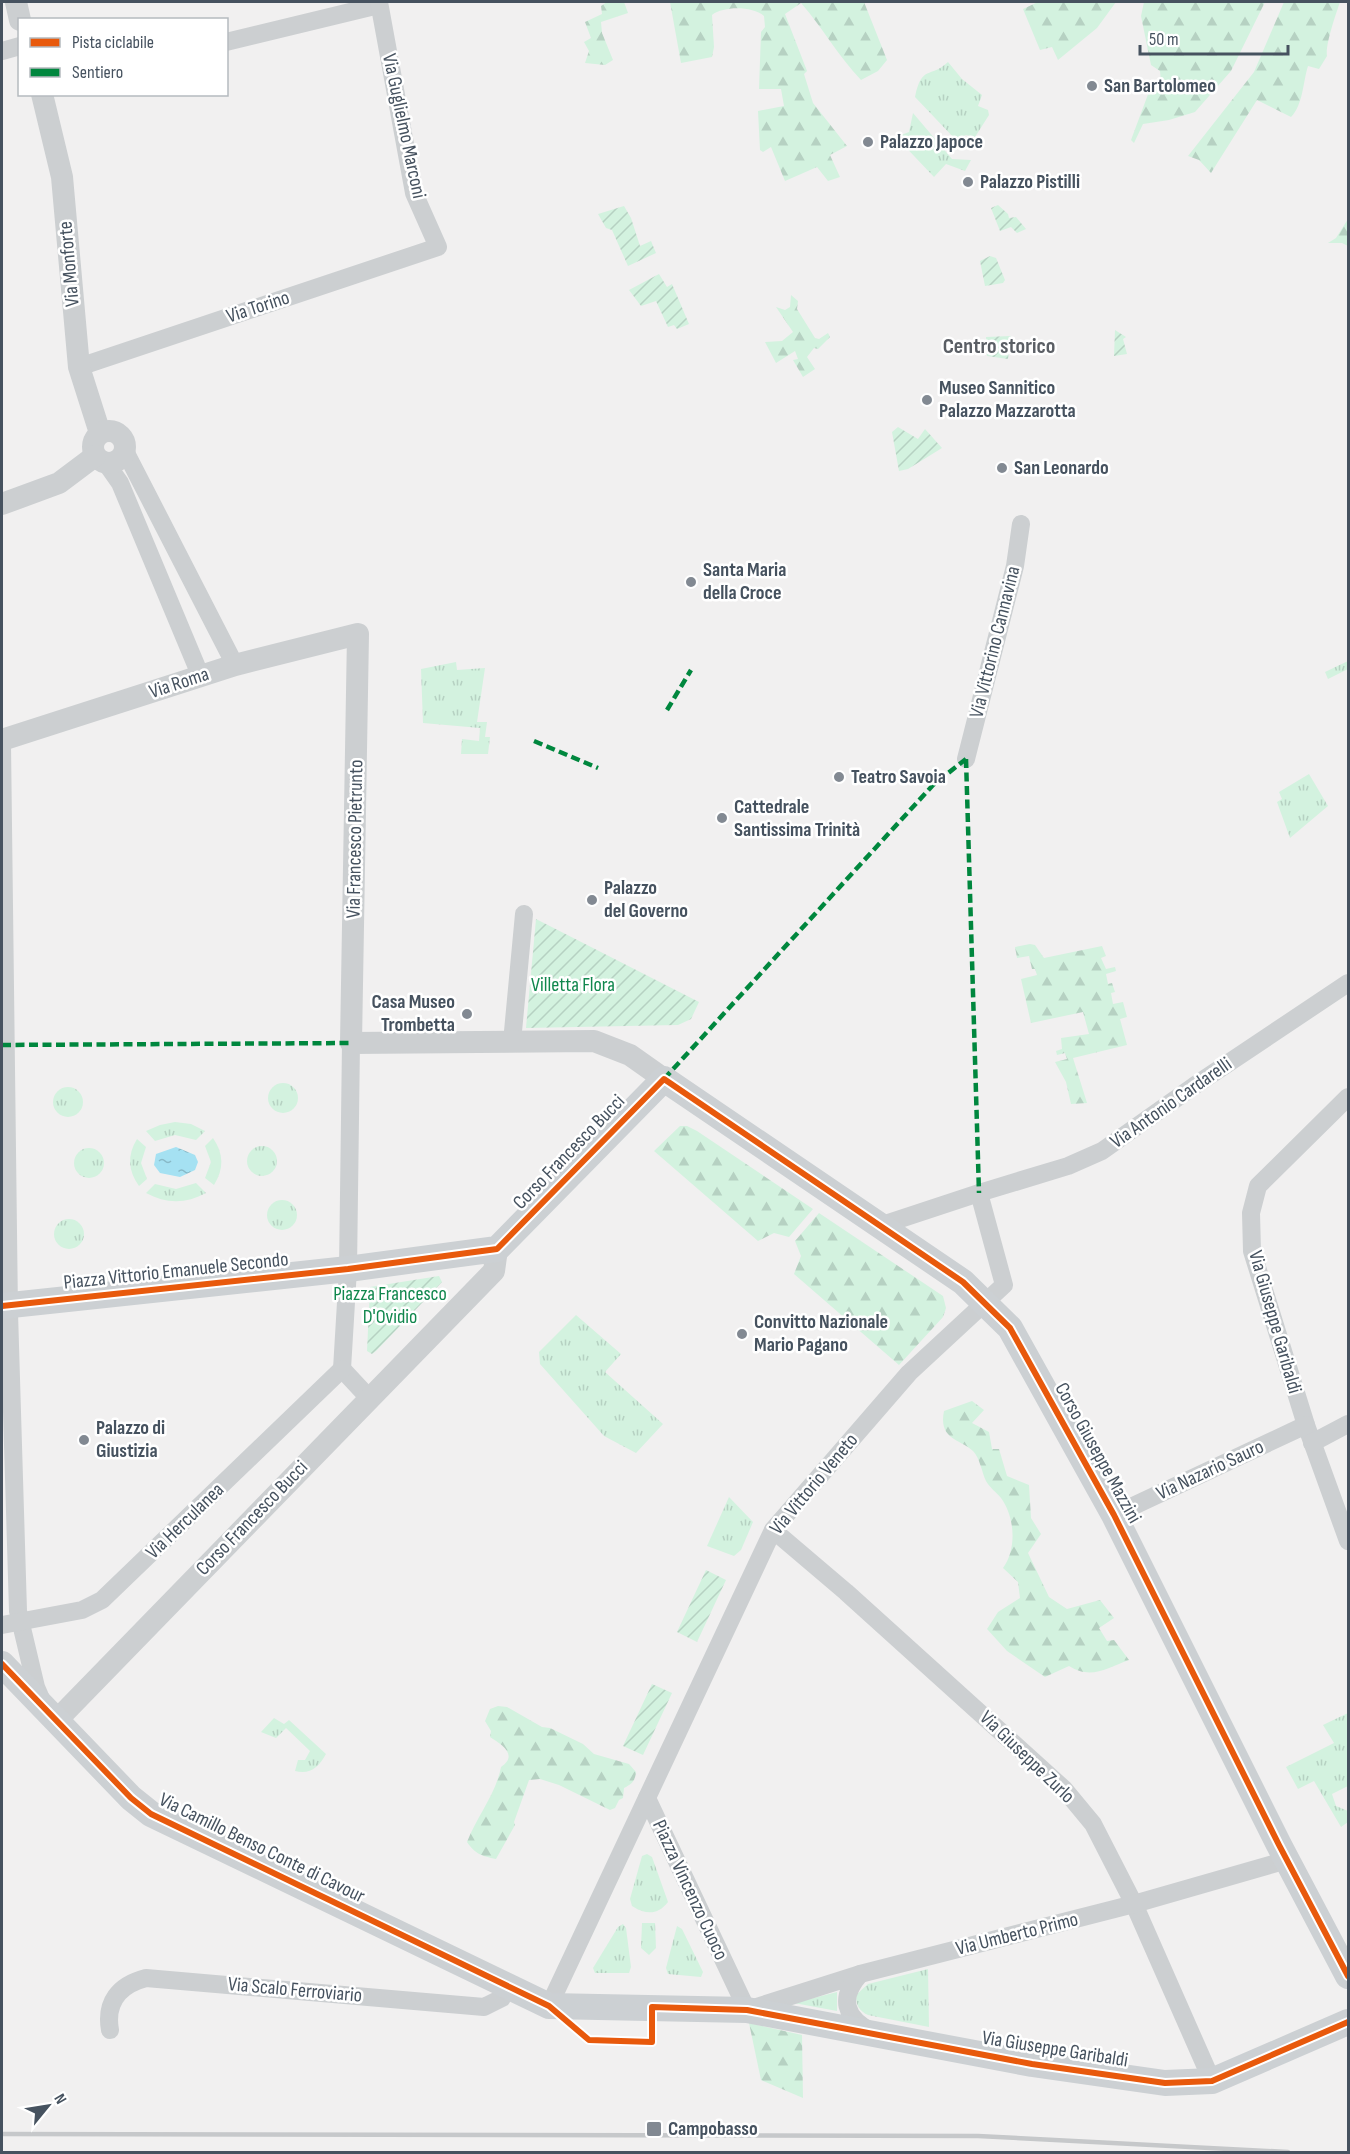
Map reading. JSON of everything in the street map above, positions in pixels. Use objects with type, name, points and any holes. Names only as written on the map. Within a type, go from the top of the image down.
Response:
[{"type":"main road","name":"Corso Giuseppe Mazzini","points":[[664,1079],[963,1282],[1010,1328],[1114,1515],[1287,1860],[1348,1976]]},
{"type":"main road","name":"Corso Francesco Bucci","points":[[498,1249],[664,1079]]},
{"type":"main road","points":[[348,1269],[498,1249]]},
{"type":"main road","name":"Piazza Vittorio Emanuele Secondo","points":[[5,1306],[348,1269]]},
{"type":"main road","name":"Via Camillo Benso Conte di Cavour","points":[[2,1664],[131,1798],[151,1814],[549,2006]]},
{"type":"main road","points":[[549,2006],[747,2010]]},
{"type":"main road","name":"Via Giuseppe Garibaldi","points":[[747,2010],[873,2032],[1032,2064],[1165,2083],[1212,2081],[1348,2022]]},
{"type":"street","points":[[16,2],[20,18]]},
{"type":"street","points":[[228,41],[379,3]]},
{"type":"street","name":"Via Guglielmo Marconi","points":[[379,3],[414,193],[438,247]]},
{"type":"street","points":[[2,51],[18,47]]},
{"type":"street","name":"Via Monforte","points":[[42,96],[62,177],[79,367],[100,433]]},
{"type":"street","name":"Via Torino","points":[[79,367],[438,247]]},
{"type":"street","points":[[201,676],[120,483],[101,459],[93,443],[100,433],[107,430],[119,433],[126,444],[126,451],[235,665]]},
{"type":"street","points":[[2,504],[59,483],[101,459],[118,461],[126,451]]},
{"type":"street","name":"Via Vittorino Cannavina","points":[[966,759],[1015,566],[1021,524]]},
{"type":"street","name":"Via Roma","points":[[2,742],[235,665],[358,634]]},
{"type":"street","name":"Via Francesco Pietrunto","points":[[351,1043],[358,634]]},
{"type":"street","points":[[2,742],[5,1306],[10,1623],[36,1688],[52,1716]]},
{"type":"street","points":[[512,1042],[524,914]]},
{"type":"street","name":"Via Antonio Cardarelli","points":[[879,1226],[1068,1167],[1102,1151],[1348,983]]},
{"type":"street","points":[[369,1398],[342,1369],[348,1269],[351,1043],[594,1041],[630,1055],[664,1079]]},
{"type":"street","name":"Via Giuseppe Garibaldi","points":[[1348,1097],[1258,1186],[1251,1213],[1252,1251],[1306,1425],[1348,1541]]},
{"type":"street","name":"Via Vittorio Veneto","points":[[647,1798],[773,1530],[909,1373],[1004,1285],[979,1193]]},
{"type":"street","name":"Corso Francesco Bucci","points":[[52,1716],[494,1271],[498,1249]]},
{"type":"street","name":"Via Herculanea","points":[[10,1623],[82,1610],[102,1600],[342,1369]]},
{"type":"street","points":[[1312,1443],[1348,1424]]},
{"type":"street","name":"Via Nazario Sauro","points":[[1114,1515],[1306,1425]]},
{"type":"street","name":"Via Giuseppe Zurlo","points":[[773,1530],[846,1592],[1064,1789],[1093,1824],[1134,1904],[1212,2081]]},
{"type":"street","name":"Piazza Vincenzo Cuoco","points":[[549,2006],[647,1798]]},
{"type":"street","name":"Piazza Vincenzo Cuoco","points":[[647,1798],[747,2010]]},
{"type":"street","name":"Via Umberto Primo","points":[[747,2010],[860,1974],[1134,1904],[1287,1860]]},
{"type":"street","name":"Via Giuseppe Garibaldi","points":[[860,1974],[850,1985],[846,2000],[850,2014],[860,2025],[873,2032]]},
{"type":"street","name":"Via Scalo Ferroviario","points":[[110,2030],[109,2012],[117,1993],[124,1986],[146,1977],[484,2007],[502,1998],[506,1987]]},
{"type":"green space","points":[[607,2],[624,2],[628,13],[601,22],[602,33],[613,60],[605,65],[585,63],[589,51],[584,42],[591,38],[585,22],[602,14],[601,6]]},
{"type":"green space","points":[[670,2],[864,2],[887,60],[878,71],[861,80],[801,3],[785,14],[807,71],[804,74],[813,103],[847,146],[830,155],[840,177],[828,181],[817,167],[785,181],[771,147],[763,152],[760,150],[758,111],[784,106],[781,89],[759,89],[761,32],[765,27],[764,16],[745,9],[717,12],[712,15],[714,47],[712,57],[681,63]]},
{"type":"green space","points":[[1038,2],[1116,2],[1097,28],[1058,60],[1052,47],[1040,50],[1023,9]]},
{"type":"green space","points":[[1144,2],[1265,2],[1231,71],[1195,112],[1169,120],[1143,124],[1134,143],[1131,140],[1150,89],[1161,81],[1160,71],[1151,65],[1141,16]]},
{"type":"green space","points":[[1284,2],[1340,2],[1329,37],[1327,56],[1319,69],[1308,66],[1298,106],[1291,117],[1257,100],[1211,173],[1199,160],[1188,156],[1254,72]]},
{"type":"green space","points":[[948,62],[962,79],[982,95],[978,106],[988,110],[989,115],[975,137],[966,135],[955,139],[915,97],[924,76]]},
{"type":"green space","points":[[913,113],[952,159],[971,160],[965,171],[946,164],[934,177],[896,137],[909,132]]},
{"type":"green space","points":[[998,205],[1008,214],[1009,218],[1016,217],[1026,229],[1017,233],[1011,227],[1000,231],[991,208]]},
{"type":"green space","points":[[624,206],[631,218],[640,246],[651,241],[656,253],[628,266],[612,230],[606,228],[598,214]]},
{"type":"green space","points":[[1348,219],[1348,246],[1342,243],[1328,243],[1336,238]]},
{"type":"green space","points":[[990,256],[996,258],[1005,280],[1003,283],[985,286],[980,261]]},
{"type":"green space","points":[[659,274],[667,287],[672,284],[689,324],[677,329],[674,325],[668,327],[656,301],[641,306],[629,290]]},
{"type":"green space","points":[[791,295],[798,301],[797,309],[815,338],[819,339],[828,333],[830,337],[818,349],[814,348],[807,357],[815,369],[803,377],[793,360],[798,359],[795,351],[776,363],[765,342],[782,341],[793,332],[776,307],[785,310],[790,307]]},
{"type":"green space","points":[[1115,330],[1126,337],[1123,339],[1127,354],[1114,356]]},
{"type":"green space","points":[[1011,336],[1008,359],[987,356],[986,337]]},
{"type":"green space","points":[[898,427],[918,439],[925,429],[942,448],[908,469],[899,471],[892,432]]},
{"type":"green space","points":[[1348,661],[1348,669],[1328,679],[1325,672]]},
{"type":"green space","points":[[456,662],[457,670],[485,668],[477,722],[487,722],[485,737],[490,737],[488,754],[461,754],[462,739],[479,741],[480,728],[423,723],[421,669]]},
{"type":"green space","points":[[1309,774],[1328,806],[1290,838],[1277,802],[1282,799],[1279,792]]},
{"type":"green space","name":"Villetta Flora","points":[[536,919],[699,1002],[691,1019],[678,1025],[526,1028]]},
{"type":"green space","points":[[1035,945],[1044,958],[1102,946],[1106,956],[1101,958],[1106,969],[1115,967],[1116,971],[1106,974],[1108,984],[1112,983],[1115,992],[1111,993],[1113,1004],[1123,1002],[1127,1017],[1120,1019],[1127,1045],[1073,1058],[1087,1103],[1071,1104],[1066,1082],[1055,1062],[1067,1059],[1065,1053],[1057,1055],[1056,1051],[1062,1049],[1061,1038],[1089,1034],[1083,1012],[1031,1023],[1021,979],[1037,975],[1035,969],[1032,969],[1029,956],[1017,958],[1015,947]]},
{"type":"green space","points":[[283,1083],[294,1087],[298,1098],[294,1109],[283,1113],[272,1109],[268,1098],[272,1087]]},
{"type":"green space","points":[[68,1087],[79,1091],[83,1102],[79,1113],[68,1117],[57,1113],[53,1102],[57,1091]]},
{"type":"green space","points":[[175,1122],[191,1124],[205,1131],[196,1140],[175,1135],[155,1141],[146,1131]]},
{"type":"green space","points":[[680,1126],[687,1126],[697,1131],[813,1209],[789,1237],[774,1233],[758,1241],[654,1151]]},
{"type":"green space","points":[[213,1138],[221,1156],[220,1173],[214,1185],[205,1178],[211,1162],[205,1146]]},
{"type":"green space","points":[[137,1139],[146,1147],[141,1163],[147,1179],[139,1186],[130,1163]]},
{"type":"green space","points":[[262,1146],[273,1150],[277,1161],[273,1172],[262,1176],[251,1172],[247,1161],[251,1150]]},
{"type":"green space","points":[[89,1148],[100,1152],[104,1163],[100,1174],[89,1178],[78,1174],[74,1163],[78,1152]]},
{"type":"green space","points":[[196,1183],[206,1193],[184,1201],[168,1201],[146,1193],[155,1184],[176,1189]]},
{"type":"green space","points":[[282,1200],[293,1204],[297,1215],[293,1226],[282,1230],[271,1226],[267,1215],[271,1204]]},
{"type":"green space","points":[[819,1213],[943,1296],[946,1308],[943,1317],[899,1365],[794,1274],[801,1256],[795,1241]]},
{"type":"green space","points":[[69,1219],[80,1223],[84,1234],[80,1245],[69,1249],[58,1245],[54,1234],[58,1223]]},
{"type":"green space","name":"Piazza Francesco D'Ovidio","points":[[439,1276],[442,1282],[376,1351],[372,1354],[367,1351],[370,1287]]},
{"type":"green space","points":[[576,1315],[621,1354],[605,1372],[663,1424],[636,1453],[604,1436],[540,1364],[539,1352]]},
{"type":"green space","points":[[972,1401],[984,1410],[972,1423],[989,1432],[992,1449],[999,1449],[1007,1476],[1029,1485],[1031,1518],[1041,1534],[1028,1553],[1049,1597],[1067,1609],[1100,1600],[1114,1618],[1099,1628],[1107,1641],[1114,1640],[1129,1660],[1092,1672],[1077,1670],[1069,1666],[1045,1677],[1007,1651],[987,1629],[998,1612],[1020,1598],[1018,1582],[1003,1568],[1011,1552],[1012,1543],[1011,1523],[1006,1506],[986,1481],[973,1451],[952,1437],[944,1428],[944,1411]]},
{"type":"green space","points":[[729,1497],[753,1522],[741,1550],[734,1556],[707,1546]]},
{"type":"green space","points":[[706,1570],[726,1580],[697,1642],[677,1632]]},
{"type":"green space","points":[[652,1684],[672,1693],[643,1755],[623,1746]]},
{"type":"green space","points":[[498,1706],[507,1707],[542,1727],[550,1728],[583,1744],[594,1754],[629,1764],[636,1772],[635,1778],[624,1788],[623,1798],[619,1800],[615,1808],[610,1810],[559,1785],[540,1779],[529,1780],[514,1822],[515,1825],[496,1859],[476,1852],[467,1842],[491,1796],[501,1767],[508,1758],[506,1750],[490,1737],[491,1731],[485,1721],[490,1709]]},
{"type":"green space","points":[[1348,1713],[1348,1786],[1332,1794],[1336,1806],[1348,1811],[1348,1822],[1341,1827],[1314,1781],[1298,1789],[1286,1767],[1334,1743],[1323,1725]]},
{"type":"green space","points":[[274,1718],[284,1724],[289,1720],[326,1754],[317,1766],[310,1771],[295,1771],[298,1760],[305,1760],[310,1751],[286,1728],[276,1738],[261,1732]]},
{"type":"green space","points":[[647,1854],[652,1857],[668,1902],[652,1912],[642,1911],[632,1906],[630,1899],[642,1856]]},
{"type":"green space","points":[[642,1923],[655,1923],[656,1948],[649,1955],[641,1948]]},
{"type":"green space","points":[[623,1924],[626,1928],[631,1967],[629,1973],[595,1973],[593,1968],[618,1927]]},
{"type":"green space","points":[[677,1926],[682,1929],[703,1972],[701,1977],[668,1974],[666,1968]]},
{"type":"green space","points":[[928,1969],[929,2027],[868,2015],[859,2007],[856,1995],[868,1984]]},
{"type":"green space","points":[[837,1992],[837,2011],[794,2003]]},
{"type":"green space","points":[[749,2023],[802,2035],[803,2098],[761,2080]]},
{"type":"water","points":[[176,1147],[195,1155],[198,1162],[195,1170],[180,1177],[160,1173],[154,1165],[156,1154]]},
{"type":"railway","points":[[2,2134],[978,2136],[1288,2152]]},
{"type":"marked path","points":[[667,710],[691,670]]},
{"type":"marked path","points":[[534,741],[598,768]]},
{"type":"marked path","points":[[966,759],[979,1193]]},
{"type":"marked path","points":[[664,1079],[933,785],[966,759]]},
{"type":"marked path","points":[[2,1045],[351,1043]]},
{"type":"cycle path","points":[[2,1306],[348,1269],[497,1249],[664,1079],[963,1282],[1010,1328],[1114,1515],[1279,1845],[1348,1976]]},
{"type":"cycle path","points":[[2,1664],[131,1798],[151,1814],[549,2006],[589,2040],[652,2042],[652,2007],[747,2010],[1032,2064],[1165,2083],[1212,2081],[1348,2022]]},
{"type":"place","name":"San Bartolomeo","points":[[1092,86]]},
{"type":"place","name":"Palazzo Japoce","points":[[868,142]]},
{"type":"place","name":"Palazzo Pistilli","points":[[968,182]]},
{"type":"place","name":"Museo Sannitico Palazzo Mazzarotta","points":[[927,400]]},
{"type":"place","name":"San Leonardo","points":[[1002,468]]},
{"type":"place","name":"Santa Maria della Croce","points":[[691,582]]},
{"type":"place","name":"Teatro Savoia","points":[[839,777]]},
{"type":"place","name":"Cattedrale Santissima Trinità","points":[[722,818]]},
{"type":"place","name":"Palazzo del Governo","points":[[592,900]]},
{"type":"place","name":"Casa Museo Trombetta","points":[[467,1014]]},
{"type":"place","name":"Convitto Nazionale Mario Pagano","points":[[742,1334]]},
{"type":"place","name":"Palazzo di Giustizia","points":[[84,1440]]},
{"type":"place","name":"Campobasso","points":[[654,2129]]},
{"type":"district","name":"Centro storico","points":[[999,346]]}]
